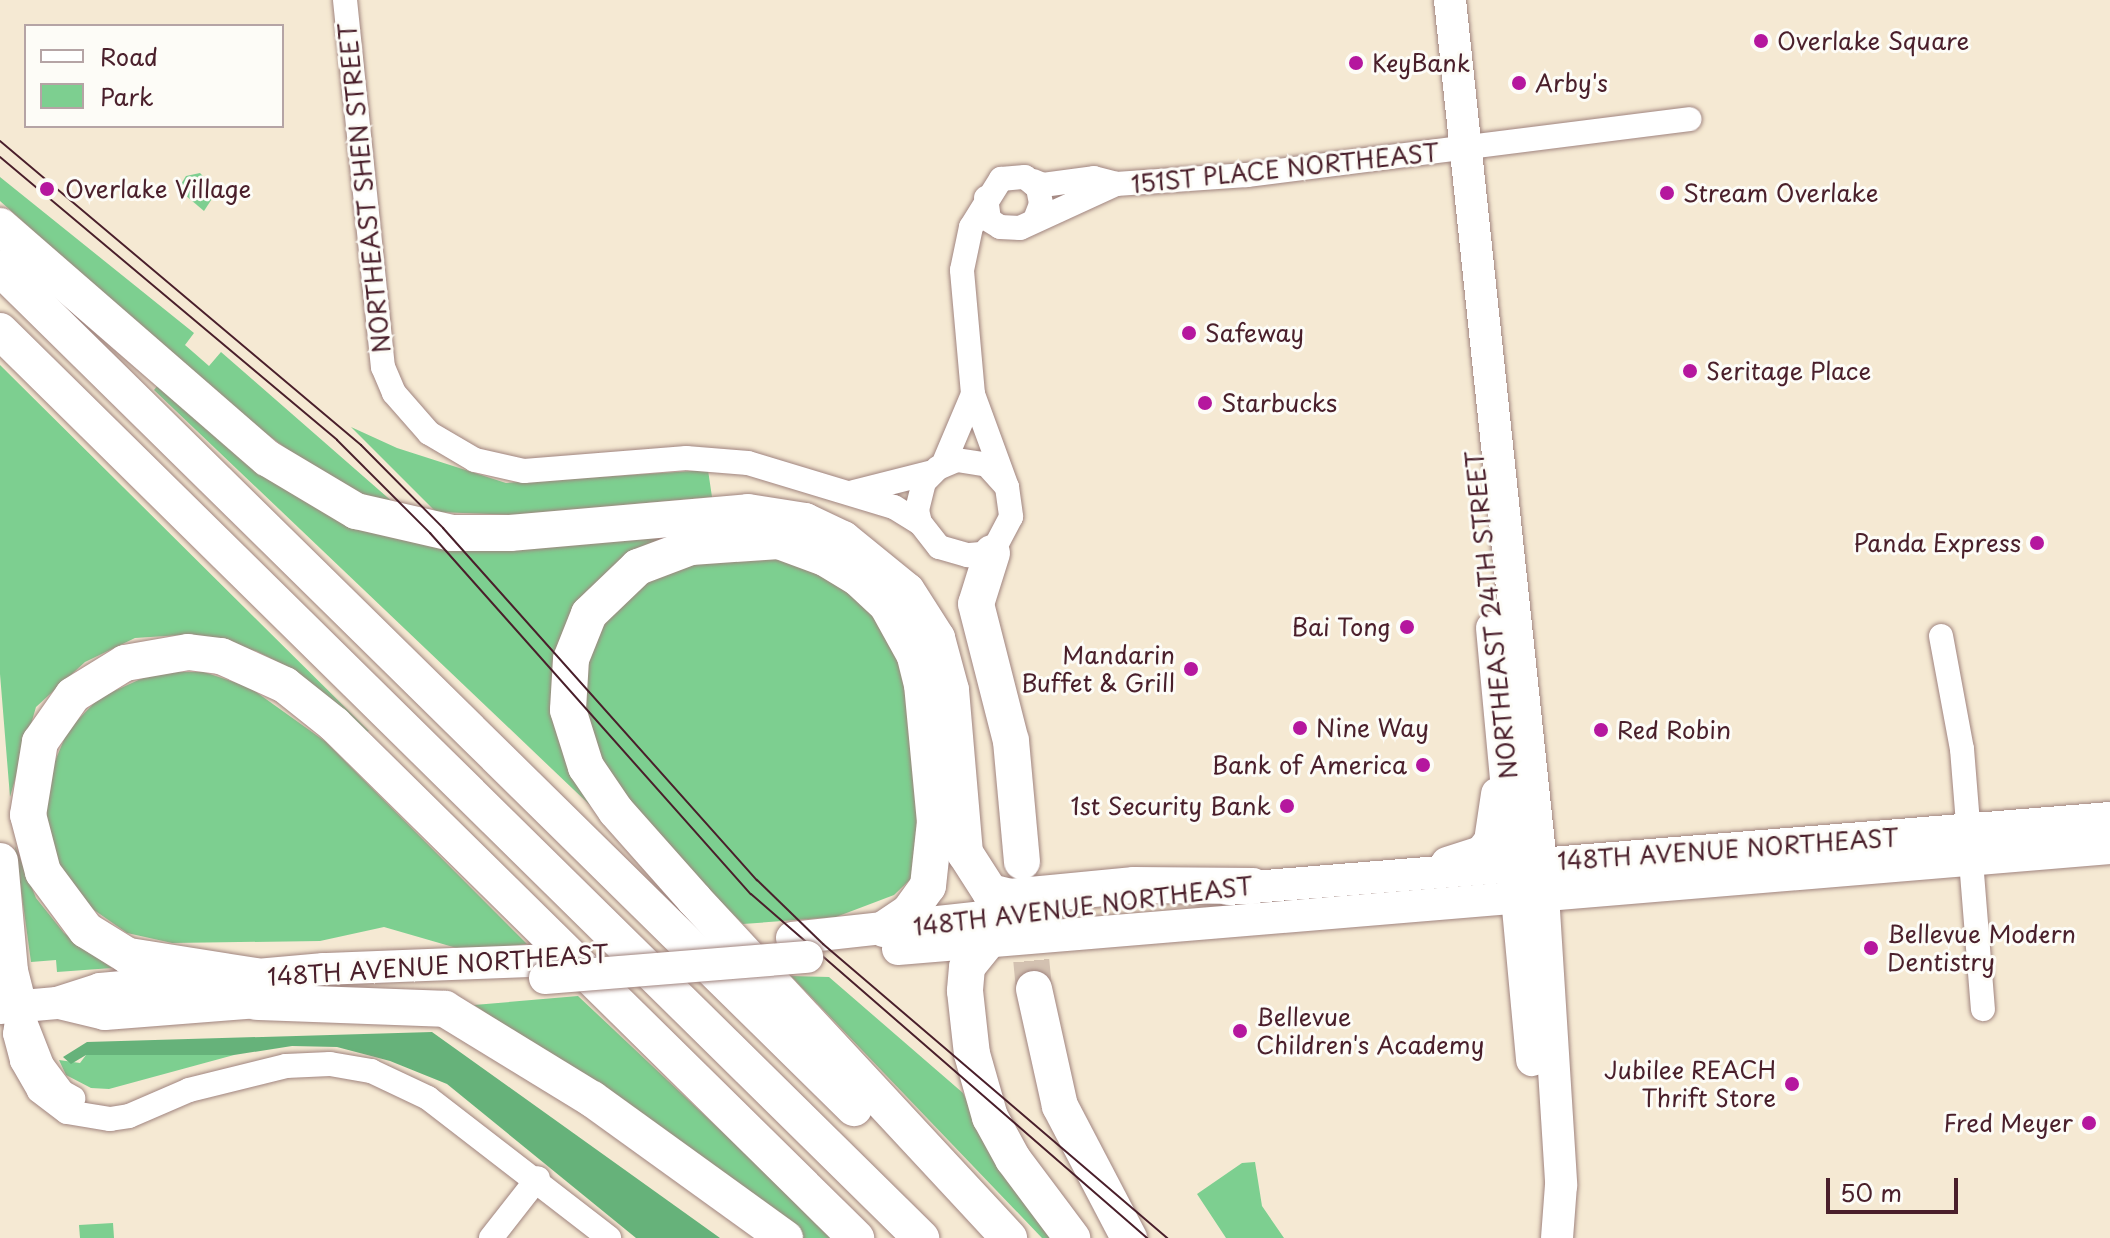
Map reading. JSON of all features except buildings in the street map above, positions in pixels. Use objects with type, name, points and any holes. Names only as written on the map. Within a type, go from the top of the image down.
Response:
[{"type":"highway","points":[[0,226],[267,458],[356,511],[452,533],[495,533],[748,512],[805,521],[843,539],[897,580],[937,638],[951,690],[965,853],[990,892],[1010,897],[1134,885],[1253,886]]},
{"type":"highway","points":[[0,268],[986,1238]]},
{"type":"highway","points":[[0,331],[921,1238]]},
{"type":"highway","points":[[884,929],[909,912],[928,886],[935,822],[922,685],[914,654],[887,605],[858,578],[825,558],[779,541],[691,547],[638,567],[589,614],[571,659],[568,710],[586,767],[616,811],[694,899],[1009,1238]]},
{"type":"highway","points":[[992,553],[976,604],[1011,741],[1022,862]]},
{"type":"highway","points":[[785,1238],[592,1099],[445,1009],[256,989],[128,956],[86,930],[43,872],[28,815],[40,742],[73,695],[125,663],[188,652],[221,656],[285,685],[334,724],[856,1238]]},
{"type":"highway","points":[[0,861],[10,971],[10,1007]]},
{"type":"highway","points":[[988,941],[967,967],[965,991],[972,1054],[990,1117],[1013,1159],[1072,1238]]},
{"type":"highway","points":[[1034,989],[1060,1106],[1129,1238]]},
{"type":"main road","name":"NORTHEAST 24TH STREET","points":[[1428,0],[1453,151],[1530,878],[1540,1025],[1561,1185],[1556,1233]]},
{"type":"main road","name":"NORTHEAST 24TH STREET","points":[[1450,0],[1453,151]]},
{"type":"main road","name":"NORTHEAST 24TH STREET","points":[[1478,391],[1500,703],[1530,878]]},
{"type":"main road","points":[[1414,873],[1481,852],[1490,841],[1496,821],[1500,703]]},
{"type":"main road","name":"148TH AVENUE NORTHEAST","points":[[10,1007],[57,1003],[105,1014],[256,989],[800,947],[988,941],[1530,878],[1969,844],[2110,818]]},
{"type":"main road","name":"148TH AVENUE NORTHEAST","points":[[1969,844],[2110,848]]},
{"type":"main road","name":"148TH AVENUE NORTHEAST","points":[[800,947],[884,929],[1253,886],[1414,873],[1530,878]]},
{"type":"street","name":"NORTHEAST SHEN STREET","points":[[345,0],[383,367],[409,412],[448,446],[475,460],[524,471],[718,458],[781,469],[894,507],[920,523]]},
{"type":"street","name":"151ST PLACE NORTHEAST","points":[[1035,220],[1116,184],[1453,151],[1689,119]]},
{"type":"street","points":[[964,261],[1009,229],[1035,220],[1041,196],[1033,181],[1007,176],[986,198],[965,242],[964,261],[973,394],[1007,487],[1011,517],[992,553],[967,555],[939,547],[920,523],[919,495],[938,468],[973,394]]},
{"type":"street","name":"151ST PLACE NORTHEAST","points":[[1033,181],[1043,185],[1094,178],[1116,184]]},
{"type":"street","points":[[986,198],[989,220],[1009,229]]},
{"type":"street","points":[[851,493],[957,460],[987,465],[1007,487]]},
{"type":"street","points":[[1941,636],[1958,716],[1983,1009]]},
{"type":"street","points":[[10,1007],[17,1047],[29,1077],[52,1103],[84,1117],[110,1119],[149,1111],[167,1098],[286,1066],[330,1064],[371,1071],[428,1098],[538,1178],[609,1238]]},
{"type":"street","points":[[491,1238],[538,1178]]},
{"type":"green space","points":[[200,173],[217,191],[204,211],[178,189],[186,176]]},
{"type":"green space","points":[[0,177],[194,333],[185,345],[209,366],[221,352],[395,504],[357,494],[311,467],[225,403],[0,201]]},
{"type":"green space","points":[[0,365],[369,731],[364,733],[286,666],[256,651],[181,635],[135,638],[85,662],[36,707],[10,797],[0,674]]},
{"type":"green space","points":[[158,385],[319,509],[658,534],[659,542],[570,618],[594,809],[154,390]]},
{"type":"green space","points":[[351,427],[397,448],[506,483],[708,470],[712,497],[516,515],[436,512]]},
{"type":"green space","points":[[782,555],[838,582],[884,625],[905,670],[919,763],[917,873],[894,895],[836,917],[743,924],[647,830],[599,764],[579,688],[591,634],[659,568]]},
{"type":"green space","points":[[156,672],[204,672],[249,687],[326,742],[527,944],[467,951],[384,927],[320,941],[172,943],[127,933],[84,903],[60,868],[46,822],[48,778],[68,730],[99,698]]},
{"type":"green space","points":[[15,846],[36,898],[64,933],[112,968],[57,972],[56,960],[31,962]]},
{"type":"green space","points":[[791,976],[829,977],[963,1093],[997,1164],[1057,1238],[1042,1238]]},
{"type":"green space","points":[[578,996],[835,1238],[803,1238],[690,1148],[474,1005]]},
{"type":"green space","points":[[432,1032],[720,1238],[636,1238],[447,1084],[390,1061],[337,1047],[292,1046],[234,1055],[86,1055],[71,1064],[63,1057],[87,1042]]},
{"type":"green space","points":[[86,1055],[234,1055],[109,1089],[91,1088],[66,1075],[59,1060],[80,1063]]},
{"type":"green space","points":[[1255,1162],[1262,1206],[1284,1238],[1226,1238],[1197,1194],[1242,1163]]},
{"type":"green space","points":[[113,1223],[114,1238],[80,1238],[79,1225]]},
{"type":"tunnel","points":[[1026,907],[1034,989]]},
{"type":"tram line","points":[[0,141],[361,445],[443,528],[757,880],[823,944],[1167,1238]]},
{"type":"tram line","points":[[0,157],[337,440],[430,533],[751,894],[1147,1238]]},
{"type":"place","name":"Overlake Square","points":[[1761,41]]},
{"type":"place","name":"KeyBank","points":[[1356,63]]},
{"type":"place","name":"Arby's","points":[[1519,83]]},
{"type":"place","name":"Overlake Village","points":[[47,189]]},
{"type":"place","name":"Stream Overlake","points":[[1667,193]]},
{"type":"place","name":"Safeway","points":[[1189,333]]},
{"type":"place","name":"Seritage Place","points":[[1690,371]]},
{"type":"place","name":"Starbucks","points":[[1205,403]]},
{"type":"place","name":"Panda Express","points":[[2037,543]]},
{"type":"place","name":"Bai Tong","points":[[1407,627]]},
{"type":"place","name":"Mandarin Buffet & Grill","points":[[1191,669]]},
{"type":"place","name":"Nine Way","points":[[1300,728]]},
{"type":"place","name":"Red Robin","points":[[1601,730]]},
{"type":"place","name":"Bank of America","points":[[1423,765]]},
{"type":"place","name":"1st Security Bank","points":[[1287,806]]},
{"type":"place","name":"Bellevue Modern Dentistry","points":[[1871,948]]},
{"type":"place","name":"Bellevue Children's Academy","points":[[1240,1031]]},
{"type":"place","name":"Jubilee REACH Thrift Store","points":[[1792,1084]]},
{"type":"place","name":"Fred Meyer","points":[[2089,1123]]}]
